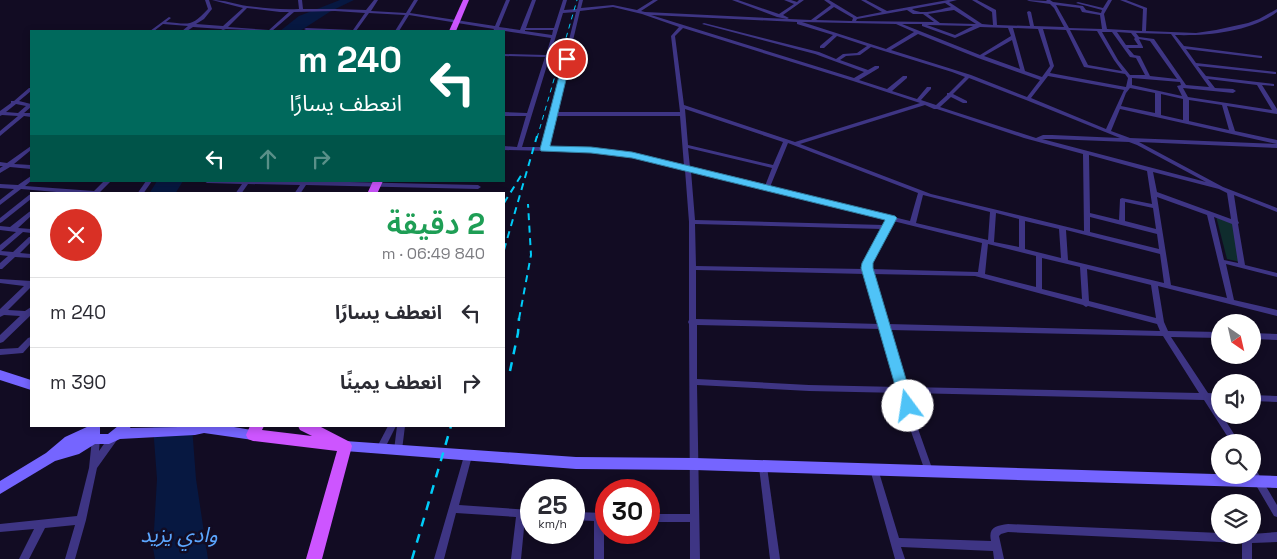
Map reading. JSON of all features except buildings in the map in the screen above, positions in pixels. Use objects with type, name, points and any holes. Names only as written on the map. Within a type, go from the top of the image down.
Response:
[{"type":"main road","points":[[452,30],[466,0]]},
{"type":"main road","points":[[0,375],[30,385]]},
{"type":"main road","points":[[307,427],[346,446]]},
{"type":"main road","points":[[0,488],[50,456],[75,450],[96,431],[106,440],[120,432],[152,432],[200,428],[255,430],[346,446],[576,463],[1211,475]]},
{"type":"main road","points":[[314,559],[346,446]]},
{"type":"main road","points":[[1261,477],[1277,482]]},
{"type":"street","points":[[185,30],[207,14],[210,9],[208,0]]},
{"type":"street","points":[[214,0],[246,7],[293,12],[335,10],[408,14],[496,30],[508,0]]},
{"type":"street","points":[[300,0],[301,11]]},
{"type":"street","points":[[355,30],[376,0]]},
{"type":"street","points":[[398,30],[416,0]]},
{"type":"street","points":[[522,31],[534,0]]},
{"type":"street","points":[[519,148],[546,56],[565,0]]},
{"type":"street","points":[[544,149],[581,0]]},
{"type":"street","points":[[608,0],[613,6]]},
{"type":"street","points":[[640,12],[656,0]]},
{"type":"street","points":[[735,0],[836,35],[969,76],[1108,131],[1165,157],[1221,188],[1277,210]]},
{"type":"street","points":[[786,0],[797,3]]},
{"type":"street","points":[[779,16],[802,0]]},
{"type":"street","points":[[826,0],[854,20]]},
{"type":"street","points":[[863,0],[908,23]]},
{"type":"street","points":[[934,0],[939,3]]},
{"type":"street","points":[[854,20],[886,12],[955,0]]},
{"type":"street","points":[[974,0],[994,11],[995,26]]},
{"type":"street","points":[[1029,0],[1082,7],[1083,11],[1103,12]]},
{"type":"street","points":[[1066,0],[1103,12]]},
{"type":"street","points":[[1108,131],[1128,87],[1127,74],[1102,31],[1103,12],[1110,0]]},
{"type":"street","points":[[1122,0],[1145,8],[1144,32]]},
{"type":"street","points":[[946,2],[980,25]]},
{"type":"street","points":[[1050,2],[1056,7],[1068,28],[1086,66],[1213,89],[1234,91]]},
{"type":"street","points":[[812,21],[834,5]]},
{"type":"street","points":[[561,12],[613,6],[640,12],[888,90],[936,108],[1035,140],[1221,188]]},
{"type":"street","points":[[223,29],[246,7]]},
{"type":"street","points":[[908,8],[915,13],[956,8]]},
{"type":"street","points":[[640,12],[794,21],[854,20],[1196,34],[1232,28],[1265,18],[1277,10]]},
{"type":"street","points":[[271,30],[293,12]]},
{"type":"street","points":[[1028,12],[1032,27]]},
{"type":"street","points":[[924,13],[938,24]]},
{"type":"street","points":[[694,30],[714,16]]},
{"type":"street","points":[[153,30],[169,18]]},
{"type":"street","points":[[824,31],[836,21]]},
{"type":"street","points":[[893,22],[980,57],[1043,79]]},
{"type":"street","points":[[162,23],[246,30]]},
{"type":"street","points":[[919,23],[955,37],[980,25]]},
{"type":"street","points":[[704,24],[830,57],[868,72]]},
{"type":"street","points":[[682,26],[673,36],[682,106],[692,222],[695,559]]},
{"type":"street","points":[[1010,26],[1023,72]]},
{"type":"street","points":[[1028,99],[1052,66],[1040,27]]},
{"type":"street","points":[[306,29],[330,30]]},
{"type":"street","points":[[505,30],[555,29]]},
{"type":"street","points":[[522,31],[553,37]]},
{"type":"street","points":[[1114,31],[1132,56],[1138,57],[1148,77]]},
{"type":"street","points":[[1126,46],[1142,46],[1132,31]]},
{"type":"street","points":[[887,50],[917,32]]},
{"type":"street","points":[[1172,33],[1213,89]]},
{"type":"street","points":[[822,47],[836,35]]},
{"type":"street","points":[[980,57],[1013,37]]},
{"type":"street","points":[[1138,38],[1152,40],[1182,83]]},
{"type":"street","points":[[837,60],[845,55],[858,54],[871,45]]},
{"type":"street","points":[[1182,47],[1260,57]]},
{"type":"street","points":[[505,55],[546,56]]},
{"type":"street","points":[[816,68],[830,57]]},
{"type":"street","points":[[1195,64],[1274,73]]},
{"type":"street","points":[[855,80],[876,67]]},
{"type":"street","points":[[1047,74],[1276,112]]},
{"type":"street","points":[[936,108],[969,76]]},
{"type":"street","points":[[888,90],[906,77]]},
{"type":"street","points":[[1204,77],[1272,85]]},
{"type":"street","points":[[1182,83],[1179,86],[1186,98],[1186,122]]},
{"type":"street","points":[[1258,83],[1276,112]]},
{"type":"street","points":[[795,144],[921,102],[929,88]]},
{"type":"street","points":[[1,111],[30,90]]},
{"type":"street","points":[[1158,92],[1158,116]]},
{"type":"street","points":[[949,94],[965,102]]},
{"type":"street","points":[[0,134],[30,105],[13,102]]},
{"type":"street","points":[[1224,104],[1232,131]]},
{"type":"street","points":[[682,106],[795,144],[921,192],[1162,252]]},
{"type":"street","points":[[1119,107],[1277,142]]},
{"type":"street","points":[[1,111],[30,115]]},
{"type":"street","points":[[505,114],[530,114]]},
{"type":"street","points":[[553,114],[682,114]]},
{"type":"street","points":[[1035,140],[1047,136],[1277,146]]},
{"type":"street","points":[[767,188],[786,141]]},
{"type":"street","points":[[686,146],[775,167]]},
{"type":"street","points":[[505,148],[591,150],[619,153],[1277,313]]},
{"type":"street","points":[[0,171],[30,149]]},
{"type":"street","points":[[1086,153],[1087,233]]},
{"type":"street","points":[[0,164],[30,167]]},
{"type":"street","points":[[1150,169],[1168,287]]},
{"type":"street","points":[[0,203],[30,179]]},
{"type":"street","points":[[95,192],[107,182]]},
{"type":"street","points":[[247,182],[375,187],[435,184],[478,187]]},
{"type":"street","points":[[0,187],[19,188],[32,192]]},
{"type":"street","points":[[913,224],[921,192]]},
{"type":"street","points":[[1230,192],[1242,266]]},
{"type":"street","points":[[1153,193],[1236,223]]},
{"type":"street","points":[[0,221],[30,197]]},
{"type":"street","points":[[1122,223],[1122,200],[1155,206]]},
{"type":"street","points":[[981,275],[993,211]]},
{"type":"street","points":[[1210,213],[1231,302]]},
{"type":"street","points":[[12,229],[30,214]]},
{"type":"street","points":[[1087,214],[1159,232]]},
{"type":"street","points":[[891,218],[868,263],[869,272],[912,423],[929,471]]},
{"type":"street","points":[[1022,218],[1022,251]]},
{"type":"street","points":[[692,222],[887,227]]},
{"type":"street","points":[[1062,227],[1065,261]]},
{"type":"street","points":[[0,228],[26,231]]},
{"type":"street","points":[[0,249],[26,231]]},
{"type":"street","points":[[0,267],[30,239]]},
{"type":"street","points":[[0,253],[30,256]]},
{"type":"street","points":[[1039,255],[1039,291]]},
{"type":"street","points":[[1220,261],[1277,275]]},
{"type":"street","points":[[1084,266],[1086,304]]},
{"type":"street","points":[[692,268],[934,272],[981,275],[1160,322]]},
{"type":"street","points":[[0,281],[30,284]]},
{"type":"street","points":[[1154,284],[1160,322],[1164,334],[1229,434]]},
{"type":"street","points":[[1,313],[30,285]]},
{"type":"street","points":[[1,313],[30,313]]},
{"type":"street","points":[[0,340],[30,313]]},
{"type":"street","points":[[692,322],[1211,335]]},
{"type":"street","points":[[1261,336],[1277,337]]},
{"type":"street","points":[[0,352],[20,351],[30,341]]},
{"type":"street","points":[[693,382],[809,388],[1211,396]]},
{"type":"street","points":[[1261,398],[1277,399]]},
{"type":"street","points":[[380,449],[391,427]]},
{"type":"street","points":[[398,450],[401,427]]},
{"type":"street","points":[[70,559],[93,468],[96,431]]},
{"type":"street","points":[[93,468],[120,432]]},
{"type":"street","points":[[439,559],[468,456]]},
{"type":"street","points":[[763,467],[775,559]]},
{"type":"street","points":[[874,469],[900,559]]},
{"type":"street","points":[[1261,484],[1277,513]]},
{"type":"street","points":[[453,509],[520,514]]},
{"type":"street","points":[[660,518],[695,518]]},
{"type":"street","points":[[0,528],[81,520]]},
{"type":"street","points":[[516,559],[520,523]]},
{"type":"street","points":[[24,559],[42,524]]},
{"type":"street","points":[[999,559],[994,534],[999,530],[1008,528],[1211,537]]},
{"type":"street","points":[[1261,538],[1277,537]]},
{"type":"street","points":[[895,542],[995,546]]},
{"type":"street","points":[[599,559],[600,544]]},
{"type":"street","points":[[1247,544],[1247,559]]},
{"type":"green space","points":[[1216,216],[1234,223],[1240,262],[1227,259]]},
{"type":"water","points":[[340,0],[354,0],[331,11],[302,30],[281,30],[299,16]]},
{"type":"water","points":[[156,182],[182,182],[176,192],[150,192]]},
{"type":"water","name":"وادي يزيد","points":[[153,427],[192,427],[196,479],[208,559],[155,559],[153,548],[157,479]]},
{"type":"railway","points":[[537,138],[577,0]]},
{"type":"railway","points":[[505,247],[537,136]]},
{"type":"railway","points":[[505,201],[522,174]]},
{"type":"railway","points":[[519,319],[531,255],[528,204]]},
{"type":"railway","points":[[510,371],[518,333],[519,318]]},
{"type":"railway","points":[[412,559],[451,427]]},
{"type":"route","points":[[567,59],[544,149],[591,150],[632,155],[891,218],[867,268],[908,406]]}]
